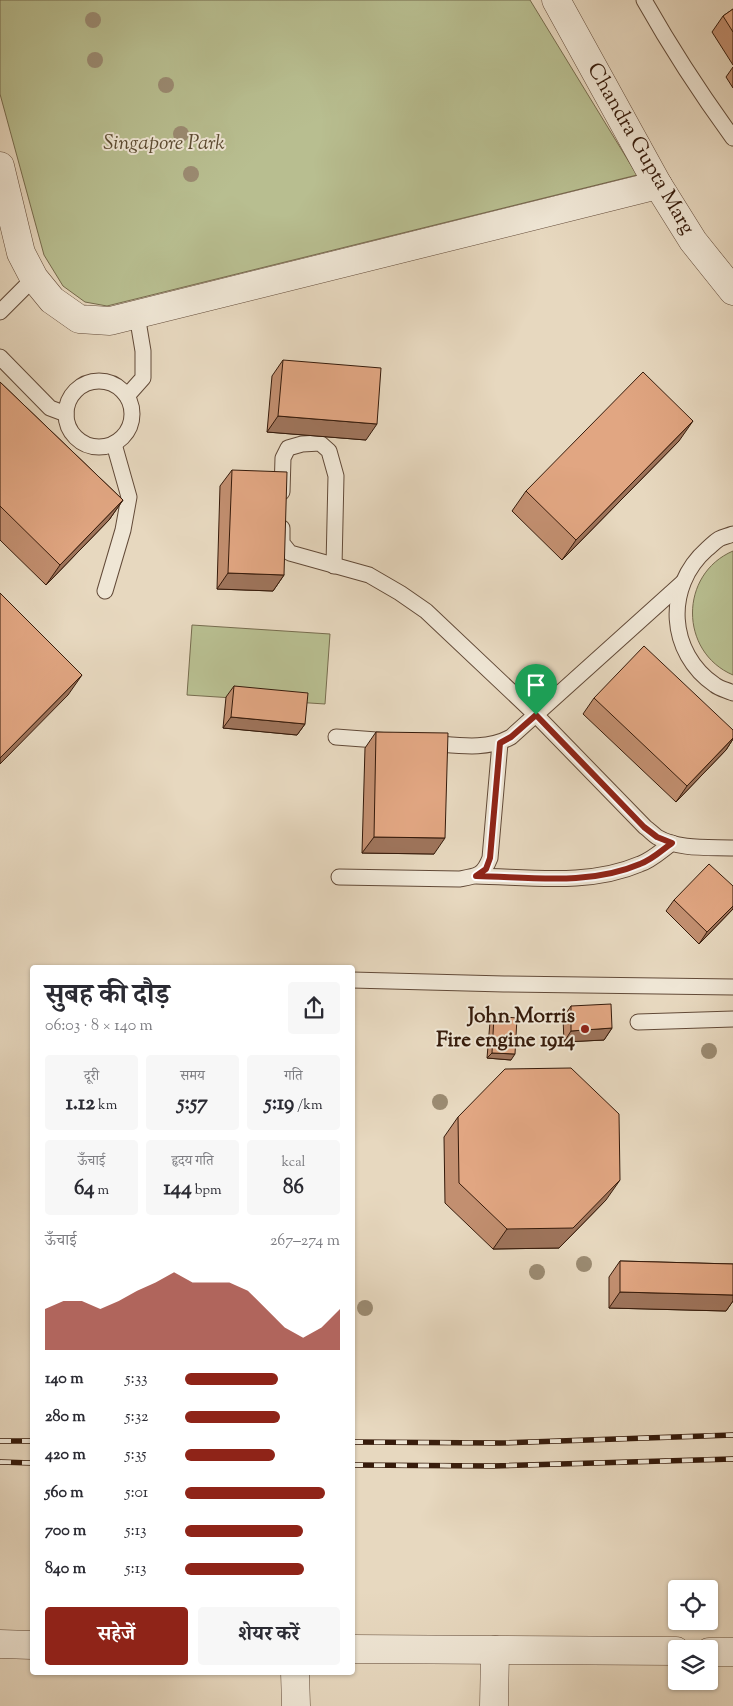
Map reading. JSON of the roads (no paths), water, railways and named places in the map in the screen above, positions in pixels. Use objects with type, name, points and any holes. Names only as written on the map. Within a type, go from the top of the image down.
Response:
[{"type":"street","name":"Chandra Gupta Marg","points":[[556,0],[658,185],[693,241],[733,291]]},
{"type":"street","points":[[0,166],[22,253],[34,278],[52,300],[79,319],[110,322],[658,185]]},
{"type":"street","points":[[0,1644],[30,1645]]},
{"type":"street","points":[[355,1649],[668,1651]]},
{"type":"street","points":[[494,1650],[494,1706]]},
{"type":"street","points":[[718,1652],[733,1652]]},
{"type":"street","points":[[296,1675],[296,1706]]},
{"type":"lane","points":[[644,0],[668,42],[708,104],[733,138]]},
{"type":"lane","points":[[0,312],[34,278]]},
{"type":"lane","points":[[127,396],[144,378],[143,351],[137,315]]},
{"type":"lane","points":[[0,357],[50,408],[66,414]]},
{"type":"lane","points":[[90,382],[111,383],[120,388],[132,406],[130,428],[123,438],[114,444],[102,447],[91,446],[81,442],[72,434],[66,414],[72,394],[90,382]]},
{"type":"lane","points":[[334,566],[336,476],[329,451],[320,443],[302,444],[288,448],[283,458],[282,543],[290,553],[334,566],[369,575],[426,611],[536,715],[644,827],[657,837],[672,843],[690,846],[733,848]]},
{"type":"lane","points":[[104,591],[123,530],[129,497],[114,444]]},
{"type":"lane","points":[[336,737],[481,746],[500,743],[511,737],[536,715],[682,582],[696,558],[718,540],[733,534]]},
{"type":"lane","points":[[682,582],[676,611],[680,640],[694,666],[716,686],[733,693]]},
{"type":"lane","points":[[476,876],[486,869],[490,858],[500,743]]},
{"type":"lane","points":[[339,877],[459,879],[476,876],[537,879],[582,877],[616,873],[642,864],[672,843]]},
{"type":"lane","points":[[355,980],[733,987]]},
{"type":"lane","points":[[638,1022],[733,1019]]},
{"type":"railway","points":[[355,1442],[500,1443],[733,1435]]},
{"type":"railway","points":[[0,1441],[30,1441]]},
{"type":"railway","points":[[355,1465],[493,1466],[733,1459]]},
{"type":"railway","points":[[0,1462],[30,1463]]},
{"type":"place","name":"John Morris Fire engine 1914","points":[[585,1029]]},
{"type":"park label","name":"Singapore Park","points":[[164,144]]}]
